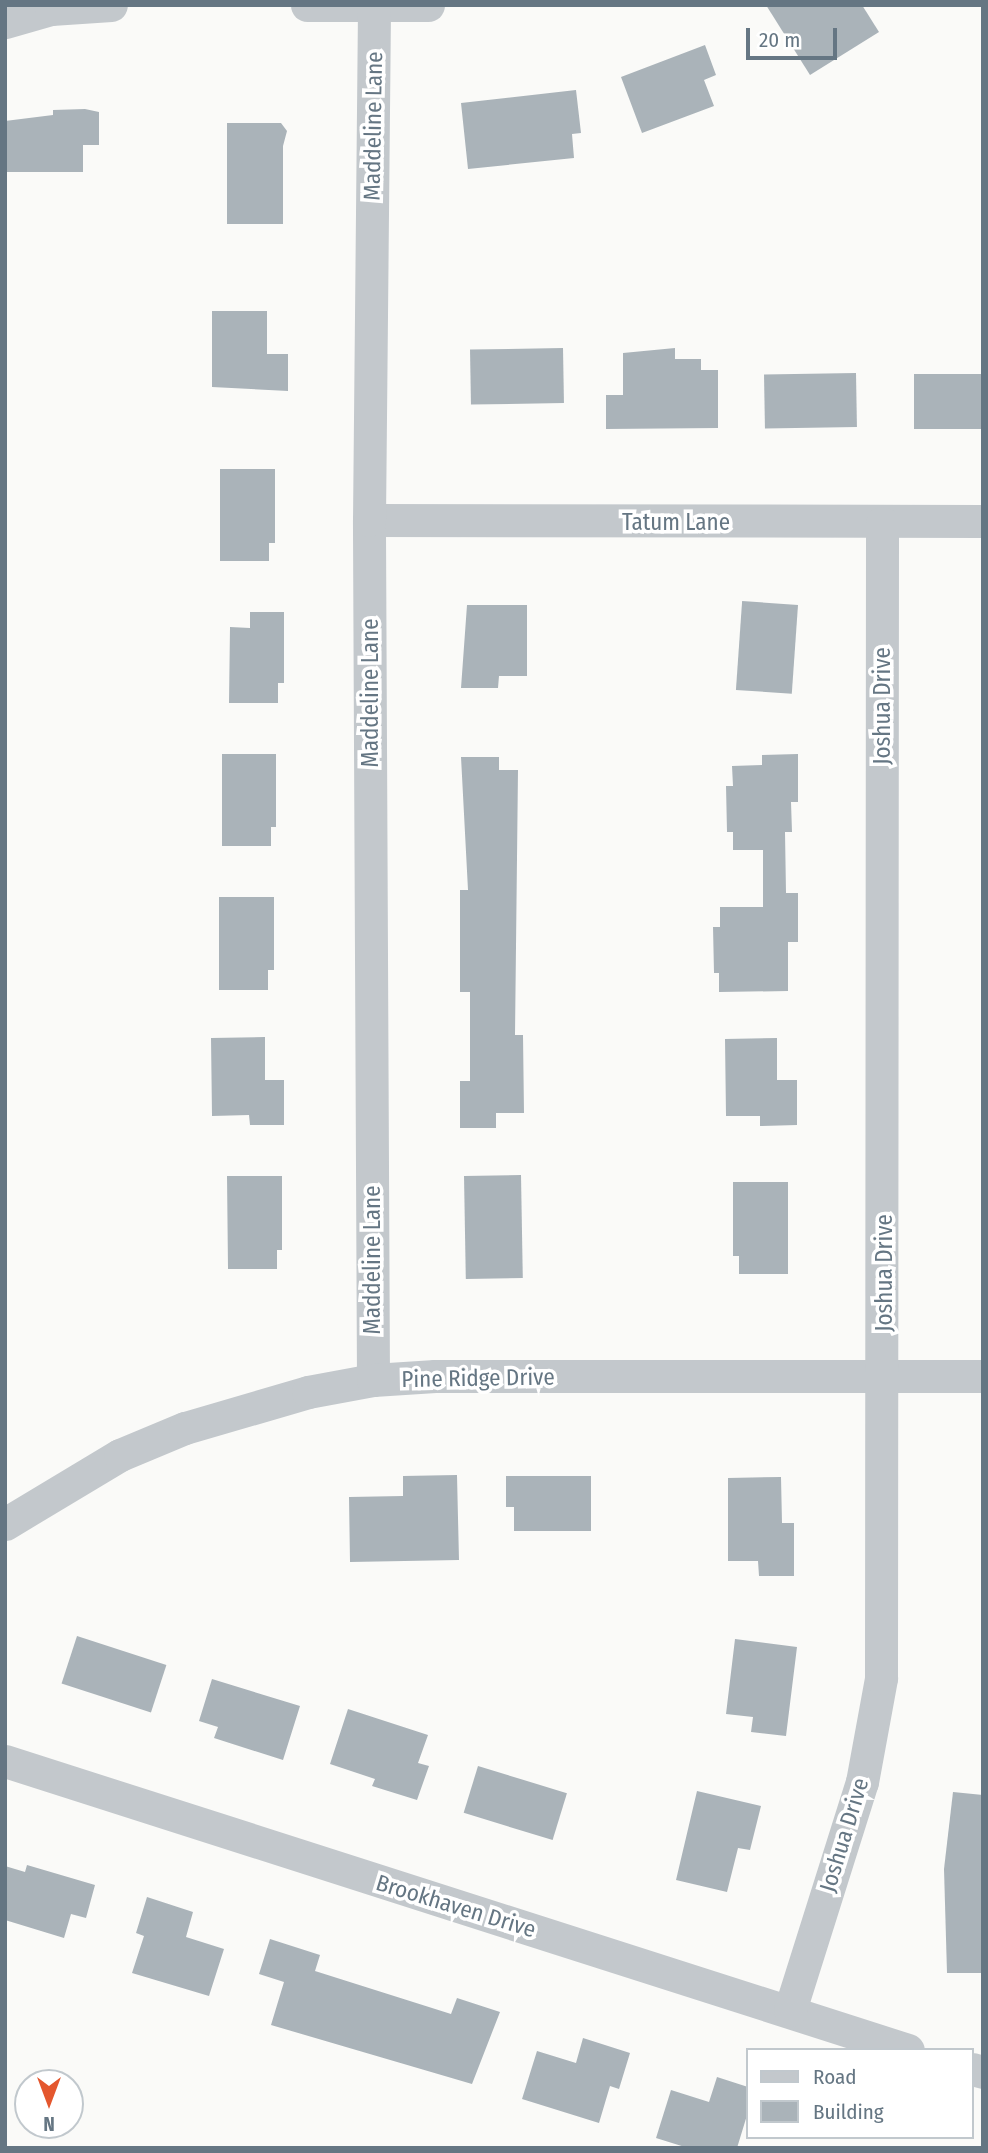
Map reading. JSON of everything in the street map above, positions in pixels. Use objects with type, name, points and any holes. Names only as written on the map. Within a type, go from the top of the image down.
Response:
[{"type":"street","points":[[5,22],[51,9],[111,5]]},
{"type":"street","points":[[307,5],[428,5]]},
{"type":"street","name":"Maddeline Lane","points":[[373,1380],[369,520],[374,6]]},
{"type":"street","name":"Tatum Lane","points":[[369,520],[882,523],[983,521]]},
{"type":"street","name":"Joshua Drive","points":[[790,2010],[862,1782],[878,1708],[884,1376],[882,523]]},
{"type":"street","name":"Pine Ridge Drive","points":[[5,1524],[107,1461],[185,1428],[308,1392],[373,1380],[435,1376],[983,1376]]},
{"type":"street","name":"Brookhaven Drive","points":[[5,1761],[902,2048]]},
{"type":"building","points":[[766,5],[862,5],[879,32],[810,75]]},
{"type":"building","points":[[705,45],[716,75],[704,80],[714,106],[642,133],[621,77]]},
{"type":"building","points":[[576,90],[581,133],[572,134],[574,158],[468,169],[461,103]]},
{"type":"building","points":[[85,109],[99,112],[99,145],[83,145],[83,172],[5,172],[5,121],[53,115],[53,110]]},
{"type":"building","points":[[227,123],[281,123],[287,131],[283,146],[283,224],[227,224]]},
{"type":"building","points":[[212,311],[267,311],[267,354],[288,354],[288,391],[212,387]]},
{"type":"building","points":[[563,348],[564,403],[471,405],[470,350]]},
{"type":"building","points":[[675,348],[675,359],[701,359],[701,370],[718,370],[718,428],[606,429],[606,395],[623,395],[623,353]]},
{"type":"building","points":[[856,373],[857,427],[765,429],[764,375]]},
{"type":"building","points":[[914,374],[983,374],[983,429],[914,429]]},
{"type":"building","points":[[220,469],[275,469],[275,543],[269,543],[269,561],[220,561]]},
{"type":"building","points":[[742,601],[798,605],[792,694],[736,690]]},
{"type":"building","points":[[467,605],[527,605],[527,676],[499,676],[498,688],[461,688]]},
{"type":"building","points":[[250,612],[284,612],[284,683],[278,683],[278,703],[229,703],[230,627],[250,628]]},
{"type":"building","points":[[222,754],[276,754],[276,827],[271,827],[271,846],[222,846]]},
{"type":"building","points":[[798,754],[798,802],[791,802],[792,832],[785,832],[786,893],[798,893],[798,942],[788,942],[788,991],[719,992],[719,973],[714,973],[713,927],[720,927],[720,907],[763,907],[763,850],[733,850],[733,832],[727,832],[726,786],[733,786],[732,766],[762,765],[762,755]]},
{"type":"building","points":[[461,757],[499,757],[499,770],[518,770],[515,1035],[523,1035],[524,1113],[496,1113],[496,1128],[460,1128],[460,1081],[470,1081],[470,992],[460,992],[460,890],[468,890]]},
{"type":"building","points":[[219,897],[274,897],[274,970],[268,970],[268,990],[219,990]]},
{"type":"building","points":[[265,1037],[265,1080],[284,1080],[284,1125],[250,1125],[249,1115],[212,1116],[211,1038]]},
{"type":"building","points":[[777,1038],[777,1080],[797,1080],[797,1125],[760,1126],[760,1116],[726,1116],[725,1039]]},
{"type":"building","points":[[521,1175],[523,1278],[466,1279],[464,1176]]},
{"type":"building","points":[[227,1176],[282,1176],[282,1250],[277,1250],[277,1269],[228,1269]]},
{"type":"building","points":[[733,1182],[788,1182],[788,1274],[739,1274],[739,1256],[733,1256]]},
{"type":"building","points":[[457,1475],[459,1560],[350,1562],[349,1497],[403,1496],[403,1476]]},
{"type":"building","points":[[506,1476],[591,1476],[591,1531],[514,1531],[514,1507],[506,1507]]},
{"type":"building","points":[[781,1477],[782,1523],[794,1523],[794,1576],[759,1576],[758,1561],[728,1561],[728,1478]]},
{"type":"building","points":[[77,1636],[166,1665],[151,1713],[62,1684]]},
{"type":"building","points":[[735,1639],[797,1647],[786,1736],[751,1732],[753,1717],[726,1714]]},
{"type":"building","points":[[212,1679],[300,1706],[283,1760],[214,1738],[218,1727],[199,1721]]},
{"type":"building","points":[[348,1709],[428,1735],[418,1763],[429,1766],[417,1800],[372,1786],[375,1779],[330,1764]]},
{"type":"building","points":[[478,1766],[567,1793],[553,1840],[464,1813]]},
{"type":"building","points":[[697,1791],[761,1806],[750,1850],[738,1848],[727,1892],[676,1880]]},
{"type":"building","points":[[953,1792],[983,1795],[983,1973],[947,1973],[944,1869]]},
{"type":"building","points":[[27,1865],[95,1885],[86,1918],[71,1914],[64,1938],[5,1920],[5,1866],[25,1872]]},
{"type":"building","points":[[147,1897],[193,1912],[186,1937],[224,1949],[209,1996],[132,1973],[144,1936],[136,1933]]},
{"type":"building","points":[[270,1939],[320,1955],[315,1971],[451,2014],[457,1998],[500,2012],[472,2084],[271,2025],[284,1982],[259,1974]]},
{"type":"building","points":[[583,2038],[630,2053],[619,2089],[610,2086],[599,2123],[522,2099],[537,2051],[576,2063]]},
{"type":"building","points":[[717,2077],[746,2086],[746,2119],[737,2148],[688,2148],[656,2138],[671,2090],[709,2102]]}]
